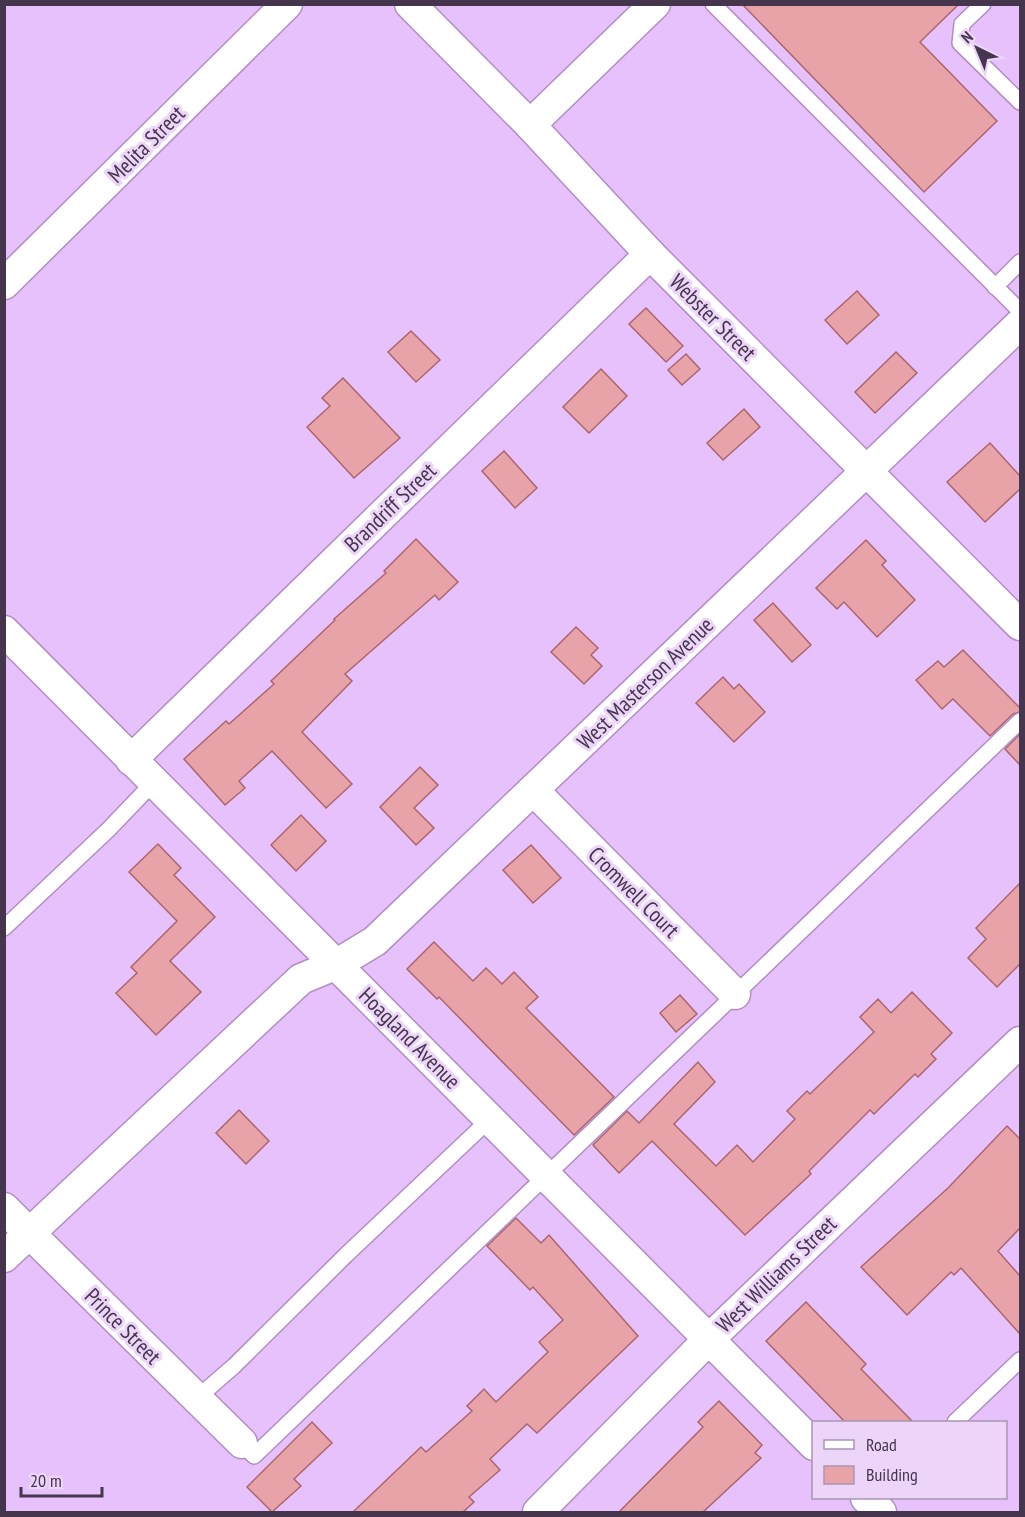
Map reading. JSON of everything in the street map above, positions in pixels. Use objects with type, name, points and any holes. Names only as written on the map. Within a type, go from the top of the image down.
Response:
[{"type":"street","name":"Melita Street","points":[[4,284],[287,4]]},
{"type":"street","name":"Webster Street","points":[[410,4],[530,125],[650,254],[1020,625]]},
{"type":"street","points":[[530,125],[656,4]]},
{"type":"street","name":"Brandriff Street","points":[[131,760],[650,254]]},
{"type":"street","name":"West Masterson Avenue","points":[[29,1234],[301,979],[337,964],[375,941],[1020,324]]},
{"type":"street","name":"Hoagland Avenue","points":[[4,631],[812,1444]]},
{"type":"street","name":"Cromwell Court","points":[[533,790],[735,994]]},
{"type":"street","name":"West Williams Street","points":[[538,1512],[708,1340],[1020,1042]]},
{"type":"street","name":"Prince Street","points":[[4,1208],[242,1443]]},
{"type":"street","points":[[4,1257],[29,1234]]},
{"type":"lane","points":[[713,4],[1020,311]]},
{"type":"lane","points":[[983,4],[962,24],[960,43],[1020,102]]},
{"type":"lane","points":[[996,288],[1020,262]]},
{"type":"lane","points":[[242,1443],[254,1456],[1020,721]]},
{"type":"lane","points":[[4,928],[108,830],[154,783]]},
{"type":"lane","points":[[196,1399],[234,1366],[490,1119]]},
{"type":"lane","points":[[956,1421],[1020,1360]]},
{"type":"building","points":[[742,4],[959,4],[920,42],[997,121],[924,192]]},
{"type":"building","points":[[857,291],[879,315],[847,344],[825,320]]},
{"type":"building","points":[[646,308],[683,346],[666,362],[629,324]]},
{"type":"building","points":[[411,331],[440,360],[416,382],[388,352]]},
{"type":"building","points":[[896,352],[917,373],[875,413],[855,392]]},
{"type":"building","points":[[686,354],[700,369],[682,385],[668,370]]},
{"type":"building","points":[[601,369],[627,396],[589,433],[563,407]]},
{"type":"building","points":[[343,378],[400,438],[354,478],[307,427],[330,406],[322,398]]},
{"type":"building","points":[[744,409],[760,427],[723,460],[707,443]]},
{"type":"building","points":[[990,443],[1020,476],[1020,489],[985,522],[947,482]]},
{"type":"building","points":[[504,451],[537,488],[515,508],[482,471]]},
{"type":"building","points":[[416,539],[458,582],[439,600],[435,595],[345,674],[352,681],[302,732],[352,784],[326,808],[272,751],[239,781],[245,788],[225,805],[184,759],[226,721],[229,724],[274,684],[271,681],[334,619],[386,573],[384,571]]},
{"type":"building","points":[[866,540],[886,561],[882,565],[915,600],[877,637],[844,602],[837,609],[816,588]]},
{"type":"building","points":[[773,603],[811,645],[792,662],[754,620]]},
{"type":"building","points":[[576,627],[598,648],[591,655],[602,666],[584,684],[551,652]]},
{"type":"building","points":[[963,650],[1020,708],[1020,712],[1013,714],[990,736],[953,699],[942,709],[916,680],[938,661],[944,667]]},
{"type":"building","points":[[723,677],[734,689],[739,684],[765,712],[734,742],[696,703]]},
{"type":"building","points":[[1020,734],[1020,765],[1005,749]]},
{"type":"building","points":[[420,767],[438,785],[414,808],[434,828],[416,845],[380,807]]},
{"type":"building","points":[[301,815],[326,841],[296,871],[271,845]]},
{"type":"building","points":[[158,844],[181,868],[174,875],[215,917],[170,961],[201,992],[156,1035],[116,993],[137,973],[131,967],[177,921],[129,872]]},
{"type":"building","points":[[531,845],[561,878],[533,903],[503,870]]},
{"type":"building","points":[[1020,883],[1020,964],[997,987],[968,958],[986,939],[976,928]]},
{"type":"building","points":[[434,942],[473,981],[486,968],[502,984],[514,972],[538,997],[526,1008],[614,1097],[574,1135],[439,997],[437,999],[407,969]]},
{"type":"building","points":[[912,992],[952,1033],[931,1054],[936,1059],[918,1077],[915,1074],[874,1114],[870,1110],[809,1171],[811,1174],[745,1235],[652,1141],[619,1173],[593,1145],[627,1111],[639,1123],[698,1062],[715,1082],[674,1124],[716,1166],[737,1145],[753,1162],[795,1119],[787,1111],[807,1091],[810,1094],[874,1032],[860,1017],[878,999],[891,1013]]},
{"type":"building","points":[[680,995],[697,1014],[676,1032],[660,1013]]},
{"type":"building","points":[[239,1110],[269,1141],[246,1164],[216,1133]]},
{"type":"building","points":[[1007,1126],[1020,1139],[1020,1228],[998,1251],[1020,1276],[1020,1334],[961,1268],[954,1275],[951,1272],[907,1315],[861,1267],[948,1188]]},
{"type":"building","points":[[516,1218],[541,1243],[549,1235],[638,1336],[537,1433],[527,1424],[490,1459],[500,1470],[469,1497],[474,1502],[463,1512],[353,1512],[421,1447],[426,1452],[472,1411],[467,1406],[484,1389],[496,1402],[548,1352],[539,1342],[563,1320],[533,1287],[530,1290],[487,1246]]},
{"type":"building","points":[[806,1302],[866,1364],[861,1369],[912,1421],[844,1421],[766,1341]]},
{"type":"building","points":[[719,1401],[762,1445],[755,1453],[761,1458],[703,1512],[619,1512],[703,1427],[698,1422]]},
{"type":"building","points":[[312,1422],[332,1443],[294,1479],[301,1486],[272,1512],[247,1487]]}]
